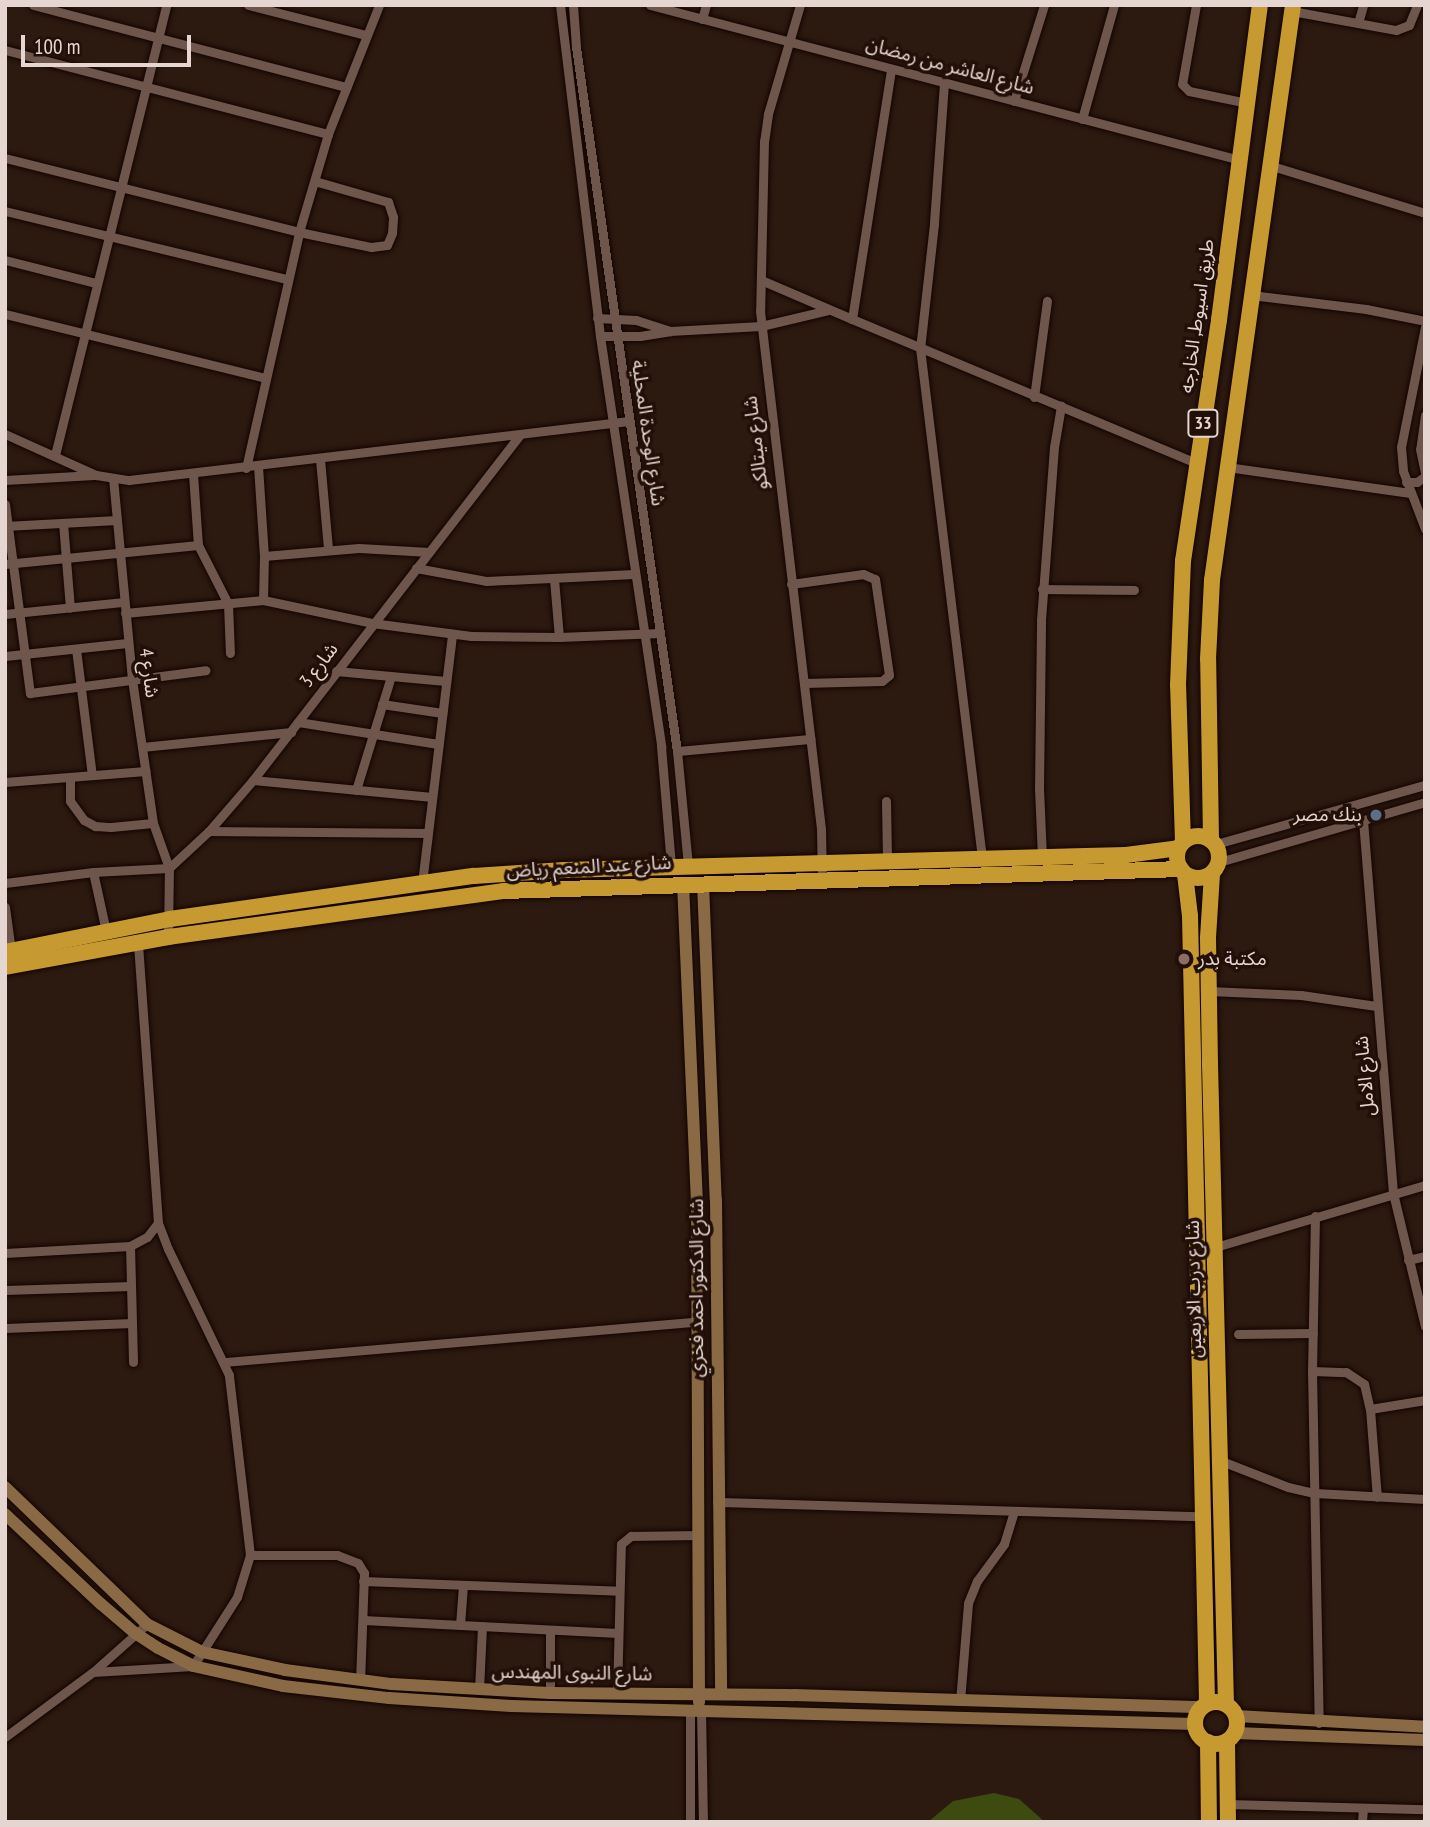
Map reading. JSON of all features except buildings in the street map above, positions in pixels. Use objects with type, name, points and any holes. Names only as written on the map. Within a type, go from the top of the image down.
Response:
[{"type":"highway","name":"طريق اسيوط, الخارجه","points":[[1181,845],[1178,634],[1183,561],[1260,5]]},
{"type":"highway","name":"33","points":[[1214,842],[1209,633],[1214,559],[1293,8]]},
{"type":"highway","points":[[1196,835],[1214,842],[1216,868],[1203,878],[1183,872],[1177,856],[1181,845],[1196,835]]},
{"type":"highway","name":"شارع عبد المنعم رياض","points":[[8,952],[170,919],[422,883],[536,872],[887,859],[1126,855],[1181,845]]},
{"type":"highway","name":"شارع درب الاربعين","points":[[1202,1039],[1209,991],[1216,868]]},
{"type":"highway","points":[[536,872],[536,889]]},
{"type":"highway","name":"شارع عبد المنعم رياض","points":[[5,967],[168,937],[446,898],[536,889],[822,879],[1183,872]]},
{"type":"highway","name":"شارع درب الاربعين","points":[[1183,872],[1191,916],[1202,1039],[1197,1252],[1205,1705]]},
{"type":"highway","name":"شارع درب الاربعين","points":[[1202,1064],[1214,1248],[1219,1461],[1231,1710]]},
{"type":"highway","points":[[1209,1822],[1208,1742],[1199,1734],[1195,1724],[1205,1705],[1231,1710],[1228,1822]]},
{"type":"highway","points":[[1208,1742],[1231,1737]]},
{"type":"street","points":[[33,5],[346,86]]},
{"type":"street","points":[[55,455],[166,5]]},
{"type":"street","points":[[248,5],[366,35]]},
{"type":"street","points":[[246,467],[299,232],[328,134],[379,5]]},
{"type":"street","name":"شارع الوحدة المحلية","points":[[560,5],[597,318],[661,746],[671,866]]},
{"type":"street","name":"شارع الوحدة المحلية","points":[[573,5],[576,47],[677,751],[688,866]]},
{"type":"street","name":"شارع العاشر من رمضان","points":[[650,5],[1240,160]]},
{"type":"street","points":[[702,19],[706,5]]},
{"type":"street","name":"شارع ميتالكو","points":[[800,5],[788,42],[764,141],[761,326],[804,684],[823,862],[822,879]]},
{"type":"street","points":[[1014,101],[1044,5]]},
{"type":"street","points":[[1082,119],[1114,5]]},
{"type":"street","points":[[1196,5],[1182,84],[1189,91],[1247,103]]},
{"type":"street","points":[[1358,23],[1363,5]]},
{"type":"street","points":[[1293,8],[1358,23],[1403,29],[1413,19],[1417,5]]},
{"type":"street","points":[[5,50],[328,134]]},
{"type":"street","points":[[852,319],[891,69]]},
{"type":"street","points":[[944,83],[934,223],[920,348],[982,858]]},
{"type":"street","points":[[5,158],[299,232],[371,247],[383,247],[390,239],[393,217],[388,202],[315,181]]},
{"type":"street","points":[[1269,165],[1425,213]]},
{"type":"street","points":[[5,211],[108,238],[288,279]]},
{"type":"street","points":[[5,260],[96,284]]},
{"type":"street","points":[[761,280],[1034,397],[1197,463]]},
{"type":"street","points":[[1251,295],[1366,309],[1425,321]]},
{"type":"street","points":[[1034,397],[1047,302]]},
{"type":"street","points":[[600,336],[761,326],[828,310]]},
{"type":"street","points":[[5,314],[265,378]]},
{"type":"street","points":[[597,318],[649,322],[670,331]]},
{"type":"street","points":[[1424,523],[1406,482],[1401,447],[1425,327]]},
{"type":"street","points":[[1042,857],[1039,789],[1042,589],[1054,447],[1061,406]]},
{"type":"street","points":[[1406,482],[1417,482],[1425,474],[1420,449],[1425,415]]},
{"type":"street","points":[[5,480],[193,474],[629,421]]},
{"type":"street","points":[[5,434],[96,475]]},
{"type":"street","name":"شارع 3","points":[[169,868],[209,831],[253,780],[520,435]]},
{"type":"street","points":[[320,459],[328,549]]},
{"type":"street","points":[[258,466],[264,556],[263,600]]},
{"type":"street","points":[[1227,467],[1410,493]]},
{"type":"street","points":[[193,474],[198,545],[228,604],[230,653]]},
{"type":"street","name":"شارع 4","points":[[113,478],[132,679],[153,823],[169,868]]},
{"type":"street","points":[[5,504],[9,564],[20,613],[30,693],[206,670]]},
{"type":"street","points":[[7,526],[117,520]]},
{"type":"street","points":[[63,523],[70,608]]},
{"type":"street","points":[[9,564],[198,545]]},
{"type":"street","points":[[264,556],[328,549],[429,552]]},
{"type":"street","points":[[416,568],[486,581],[634,574]]},
{"type":"street","points":[[791,584],[863,574],[875,579],[889,675],[882,681],[804,684]]},
{"type":"street","points":[[554,579],[559,637]]},
{"type":"street","points":[[1042,589],[1134,590]]},
{"type":"street","points":[[125,613],[263,600],[372,624],[452,634],[559,637],[660,633]]},
{"type":"street","points":[[5,614],[124,602]]},
{"type":"street","points":[[422,883],[452,634]]},
{"type":"street","points":[[5,656],[127,643]]},
{"type":"street","points":[[76,649],[92,775]]},
{"type":"street","points":[[336,671],[446,681]]},
{"type":"street","points":[[356,790],[391,676]]},
{"type":"street","points":[[382,704],[442,713]]},
{"type":"street","points":[[298,722],[438,744]]},
{"type":"street","points":[[142,747],[291,732]]},
{"type":"street","points":[[677,751],[810,739]]},
{"type":"street","points":[[5,782],[146,771]]},
{"type":"street","points":[[70,777],[70,801],[84,820],[95,826],[111,827],[153,823]]},
{"type":"street","points":[[253,780],[432,797]]},
{"type":"street","points":[[1214,842],[1348,808],[1425,785]]},
{"type":"street","points":[[1378,799],[1383,814]]},
{"type":"street","points":[[886,801],[887,859]]},
{"type":"street","points":[[1216,868],[1425,802]]},
{"type":"street","points":[[1348,808],[1352,823]]},
{"type":"street","name":"شارع الامل","points":[[1363,820],[1393,1193],[1425,1326]]},
{"type":"street","points":[[669,827],[684,825]]},
{"type":"street","points":[[209,831],[427,833]]},
{"type":"street","points":[[5,883],[169,868],[168,937]]},
{"type":"street","points":[[93,873],[106,931]]},
{"type":"street","name":"شارع الدكتور احمد فخري","points":[[683,883],[697,1200],[697,1709]]},
{"type":"street","name":"شارع الدكتور احمد فخري","points":[[703,883],[716,1200],[716,1433],[721,1693]]},
{"type":"street","points":[[5,907],[8,952]]},
{"type":"street","points":[[93,1672],[192,1666],[237,1597],[250,1555],[234,1398],[225,1362],[168,1250],[158,1223],[138,942]]},
{"type":"street","points":[[1209,991],[1301,995],[1376,1006]]},
{"type":"street","points":[[1197,1252],[1425,1185]]},
{"type":"street","points":[[697,1200],[716,1200]]},
{"type":"street","points":[[1315,1216],[1312,1371],[1319,1723]]},
{"type":"street","points":[[5,1253],[130,1246],[147,1237],[158,1223]]},
{"type":"street","points":[[130,1246],[133,1362]]},
{"type":"street","points":[[1408,1260],[1425,1256]]},
{"type":"street","points":[[5,1290],[131,1286]]},
{"type":"street","points":[[225,1362],[696,1322]]},
{"type":"street","points":[[5,1328],[132,1323]]},
{"type":"street","points":[[1238,1334],[1312,1333]]},
{"type":"street","points":[[1312,1371],[1346,1371],[1357,1376],[1366,1389],[1377,1497]]},
{"type":"street","points":[[1370,1409],[1425,1400]]},
{"type":"street","points":[[697,1433],[716,1433]]},
{"type":"street","points":[[1219,1461],[1288,1487],[1315,1493],[1425,1499]]},
{"type":"street","name":"شارع النبوى المهندس","points":[[7,1492],[147,1624],[202,1652],[285,1670],[360,1680],[550,1693],[721,1693],[1205,1705]]},
{"type":"street","points":[[717,1502],[1014,1513],[1202,1516]]},
{"type":"street","points":[[960,1701],[968,1603],[977,1581],[1004,1544],[1014,1513]]},
{"type":"street","name":"شارع النبوى المهندس","points":[[5,1514],[135,1633],[192,1666],[283,1686],[389,1698],[546,1707],[794,1711],[1195,1724]]},
{"type":"street","points":[[617,1694],[621,1544],[631,1536],[697,1535]]},
{"type":"street","points":[[50,1556],[63,1544]]},
{"type":"street","points":[[250,1555],[349,1557],[358,1563],[364,1573],[360,1680]]},
{"type":"street","points":[[363,1581],[619,1591]]},
{"type":"street","points":[[460,1625],[463,1585]]},
{"type":"street","points":[[363,1620],[618,1633]]},
{"type":"street","points":[[5,1737],[93,1672],[147,1624]]},
{"type":"street","points":[[479,1690],[482,1626]]},
{"type":"street","points":[[550,1693],[551,1630]]},
{"type":"street","points":[[699,1633],[719,1632]]},
{"type":"street","points":[[794,1695],[794,1711]]},
{"type":"street","points":[[697,1709],[703,1822]]},
{"type":"street","points":[[690,1822],[690,1781],[697,1709]]},
{"type":"street","points":[[1231,1710],[1319,1723],[1425,1727]]},
{"type":"street","points":[[1231,1737],[1425,1740]]},
{"type":"street","points":[[690,1781],[702,1781]]},
{"type":"street","points":[[1228,1804],[1425,1809]]},
{"type":"street","points":[[1362,1822],[1363,1808]]},
{"type":"green space","points":[[994,1793],[1019,1799],[1045,1822],[928,1822],[953,1801]]},
{"type":"place","name":"بنك مصر","points":[[1376,815]]},
{"type":"place","name":"مكتبة بدر","points":[[1184,959]]}]
